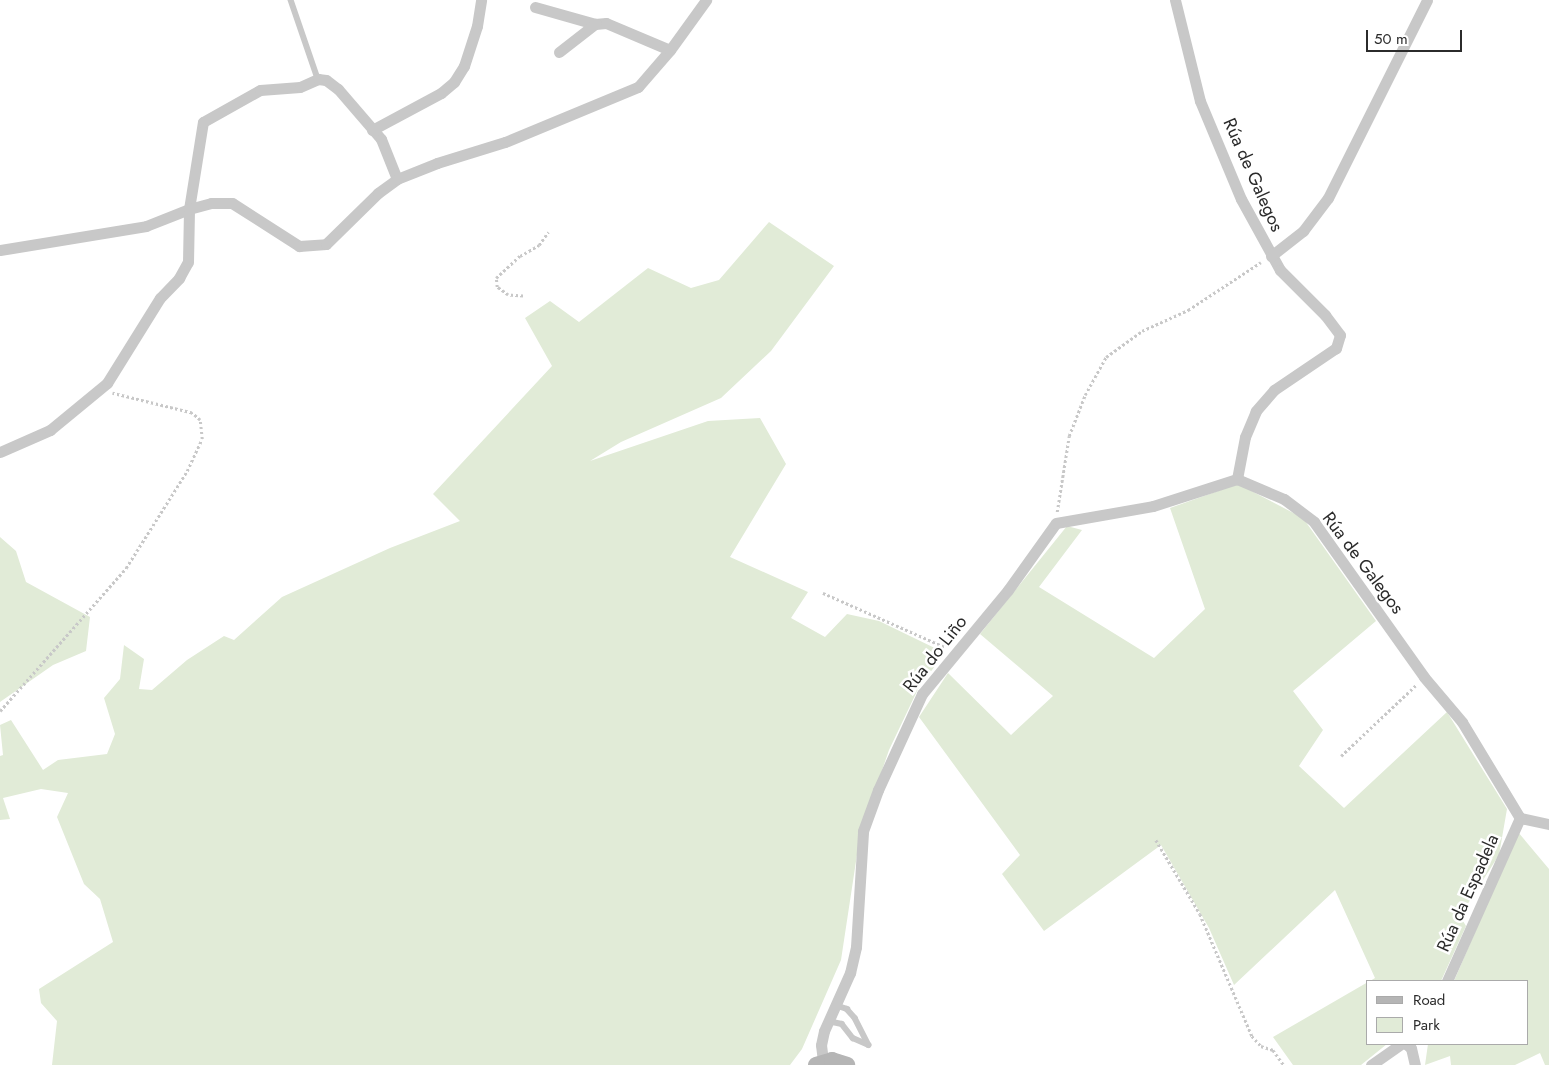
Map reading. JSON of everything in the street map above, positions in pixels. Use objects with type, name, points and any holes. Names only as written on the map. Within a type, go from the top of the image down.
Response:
[{"type":"street","points":[[372,130],[441,93],[454,82],[464,66],[474,34],[481,0]]},
{"type":"street","points":[[0,250],[146,226],[189,209],[212,204],[232,204],[298,246],[326,244],[378,193],[397,180],[437,163],[505,142],[638,87],[670,50],[706,0]]},
{"type":"street","name":"Rúa de Galegos","points":[[1175,0],[1200,101],[1241,199],[1271,256],[1338,330],[1339,344],[1274,390],[1256,411],[1245,437],[1237,479],[1284,499],[1314,522],[1424,677],[1462,722],[1520,818]]},
{"type":"street","points":[[1271,256],[1303,231],[1328,198],[1427,0]]},
{"type":"street","points":[[535,7],[594,24],[606,24],[670,50]]},
{"type":"street","points":[[559,52],[594,24]]},
{"type":"street","points":[[0,452],[50,430],[107,383],[160,298],[179,278],[188,262],[189,209],[203,122],[260,90],[300,87],[318,79],[326,80],[338,89],[381,139],[397,180]]},
{"type":"street","points":[[1056,523],[1153,506],[1237,479]]},
{"type":"street","name":"Rúa do Liño","points":[[819,1063],[821,1045],[828,1021],[850,974],[856,947],[866,823],[922,694],[1008,590],[1056,523]]},
{"type":"street","points":[[1520,818],[1549,824]]},
{"type":"street","name":"Rúa da Espadela","points":[[1447,980],[1520,818]]},
{"type":"street","points":[[1372,1065],[1400,1045]]},
{"type":"street","points":[[1407,1045],[1411,1048],[1415,1065]]},
{"type":"street","points":[[819,1063],[840,1061],[847,1065]]},
{"type":"lane","points":[[291,0],[318,79]]},
{"type":"lane","points":[[828,1021],[842,1024],[853,1038],[869,1045],[856,1018],[847,1009],[835,1005]]},
{"type":"path","points":[[523,296],[508,295],[497,287],[496,278],[520,256],[539,245],[548,232]]},
{"type":"path","points":[[1056,523],[1069,436],[1085,396],[1106,357],[1142,331],[1188,310],[1271,256]]},
{"type":"path","points":[[0,711],[126,568],[187,471],[202,439],[200,420],[192,413],[116,396],[107,383]]},
{"type":"path","points":[[823,593],[943,646],[954,655]]},
{"type":"path","points":[[1341,756],[1424,677]]},
{"type":"path","points":[[1156,840],[1200,914],[1252,1036],[1261,1046],[1273,1050],[1284,1065]]},
{"type":"green space","points":[[769,222],[834,266],[771,351],[721,398],[621,442],[590,461],[708,421],[760,418],[786,464],[730,557],[808,592],[791,618],[825,637],[847,614],[879,621],[945,653],[919,687],[889,750],[860,835],[841,960],[802,1049],[790,1065],[52,1065],[57,1021],[41,1003],[39,989],[113,942],[100,899],[84,884],[57,817],[68,793],[41,789],[3,798],[10,819],[0,820],[0,756],[3,755],[0,725],[11,720],[43,770],[58,760],[107,754],[115,734],[104,698],[120,679],[124,645],[144,659],[139,689],[152,690],[187,660],[224,636],[234,640],[282,597],[390,548],[460,521],[433,494],[552,366],[525,318],[550,301],[579,322],[648,268],[691,288],[719,280]]},
{"type":"green space","points":[[1238,484],[1303,518],[1376,621],[1293,691],[1323,730],[1299,766],[1344,808],[1447,712],[1507,809],[1499,855],[1460,916],[1466,926],[1441,980],[1372,980],[1375,978],[1335,890],[1234,985],[1209,928],[1161,845],[1044,931],[1002,874],[1020,855],[919,717],[948,673],[1011,735],[1053,696],[980,634],[1067,526],[1082,530],[1039,587],[1154,658],[1205,609],[1170,508]]},
{"type":"green space","points":[[0,537],[16,551],[26,582],[90,617],[86,651],[53,665],[0,702]]},
{"type":"green space","points":[[1518,832],[1549,869],[1549,1065],[1545,1065],[1540,1053],[1515,1065],[1451,1065],[1450,1056],[1425,1065],[1428,1045],[1529,1045],[1529,980],[1454,980]]},
{"type":"green space","points":[[1366,983],[1366,1045],[1386,1045],[1361,1065],[1293,1065],[1273,1037]]}]
